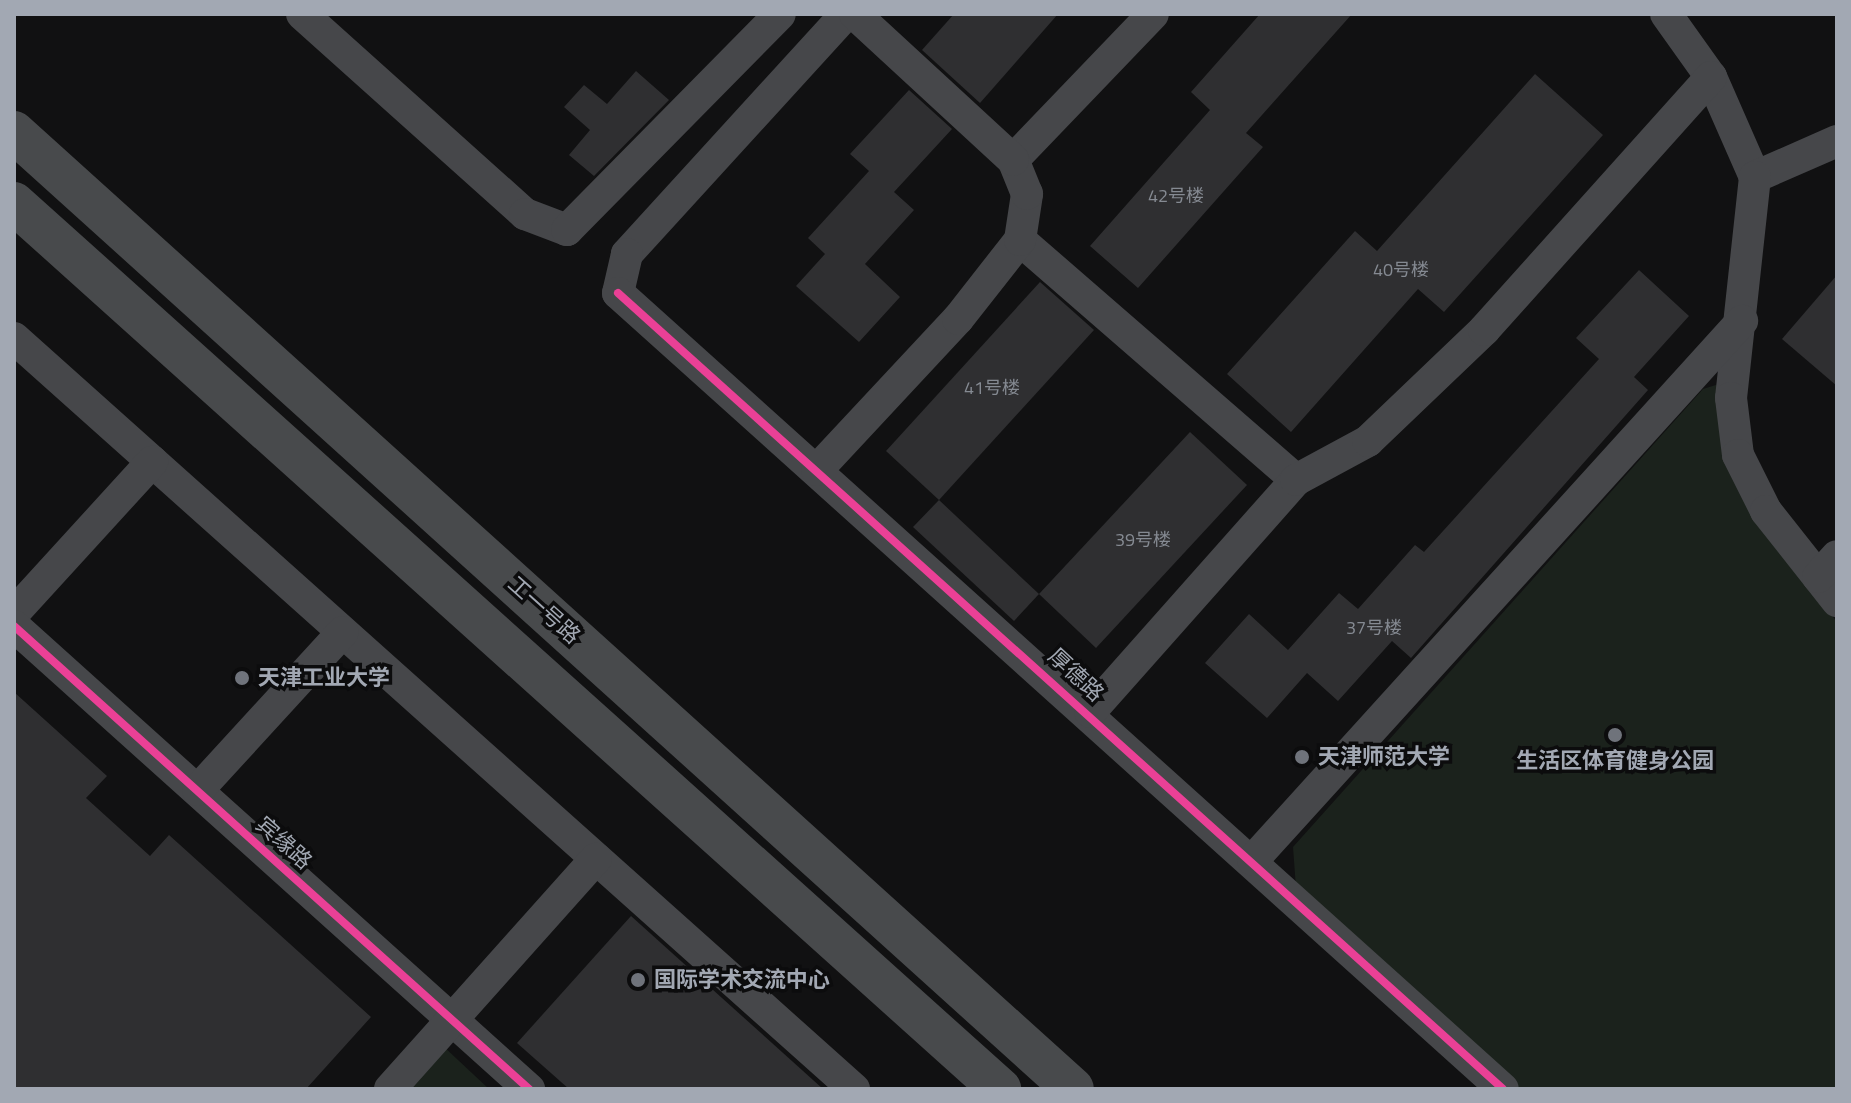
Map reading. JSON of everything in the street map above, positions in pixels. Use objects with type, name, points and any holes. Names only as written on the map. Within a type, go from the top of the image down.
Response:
[{"type":"main road","name":"工一号路","points":[[14,132],[1073,1089]]},
{"type":"main road","points":[[14,203],[1000,1089]]},
{"type":"street","points":[[302,14],[525,214],[567,230],[780,14]]},
{"type":"street","name":"厚德路","points":[[846,14],[627,254],[618,293],[1090,712],[1503,1089]]},
{"type":"street","points":[[817,470],[958,319],[1020,240],[1027,194],[1013,160],[855,14]]},
{"type":"street","points":[[1013,160],[1153,14]]},
{"type":"street","points":[[1666,14],[1711,77],[1755,177],[1742,321],[1731,398],[1738,455],[1766,511],[1831,578]]},
{"type":"street","points":[[1090,712],[1296,480],[1368,441],[1484,330],[1711,77]]},
{"type":"street","points":[[1755,177],[1837,141]]},
{"type":"street","points":[[1020,240],[1296,480]]},
{"type":"street","points":[[1253,860],[1742,321]]},
{"type":"street","points":[[14,338],[854,1089]]},
{"type":"street","points":[[14,613],[152,462]]},
{"type":"street","name":"宾缘路","points":[[14,626],[529,1089]]},
{"type":"street","points":[[198,790],[343,632]]},
{"type":"street","points":[[390,1089],[596,859]]},
{"type":"shaded area","name":"生活区体育健身公园","points":[[1719,384],[1796,569],[1837,622],[1837,1089],[1517,1089],[1296,888],[1293,847],[1703,389]]},
{"type":"shaded area","points":[[442,1045],[489,1089],[403,1089]]},
{"type":"building","points":[[954,14],[1058,14],[980,103],[922,50]]},
{"type":"building","points":[[1260,14],[1352,14],[1246,133],[1263,147],[1138,288],[1090,246],[1210,110],[1191,92]]},
{"type":"building","points":[[636,71],[669,100],[594,176],[569,155],[590,130],[564,107],[584,85],[607,104]]},
{"type":"building","points":[[1535,74],[1603,135],[1444,312],[1418,289],[1291,432],[1227,374],[1355,231],[1377,251]]},
{"type":"building","points":[[909,90],[952,129],[894,192],[914,210],[865,264],[900,297],[859,342],[796,286],[825,254],[808,238],[869,171],[850,154]]},
{"type":"building","points":[[1639,270],[1689,316],[1634,377],[1648,390],[1411,658],[1392,641],[1338,701],[1307,673],[1267,718],[1205,663],[1249,614],[1288,650],[1339,593],[1358,609],[1415,545],[1424,552],[1599,359],[1576,338]]},
{"type":"building","points":[[1837,275],[1837,386],[1782,339]]},
{"type":"building","points":[[1040,282],[1094,330],[939,500],[886,451]]},
{"type":"building","points":[[1190,432],[1247,485],[1096,648],[1039,594]]},
{"type":"building","points":[[939,500],[1039,594],[1014,621],[913,527]]},
{"type":"building","points":[[14,692],[107,776],[86,798],[150,856],[169,835],[371,1017],[306,1089],[14,1089]]},
{"type":"building","name":"国际学术交流中心","points":[[631,916],[823,1089],[569,1089],[517,1043]]},
{"type":"cycle path","points":[[618,293],[1503,1089]]},
{"type":"cycle path","points":[[14,626],[529,1089]]},
{"type":"place","name":"天津工业大学","points":[[242,678]]},
{"type":"place","name":"生活区体育健身公园","points":[[1615,735]]},
{"type":"place","name":"天津师范大学","points":[[1302,757]]},
{"type":"place","name":"国际学术交流中心","points":[[638,980]]}]
